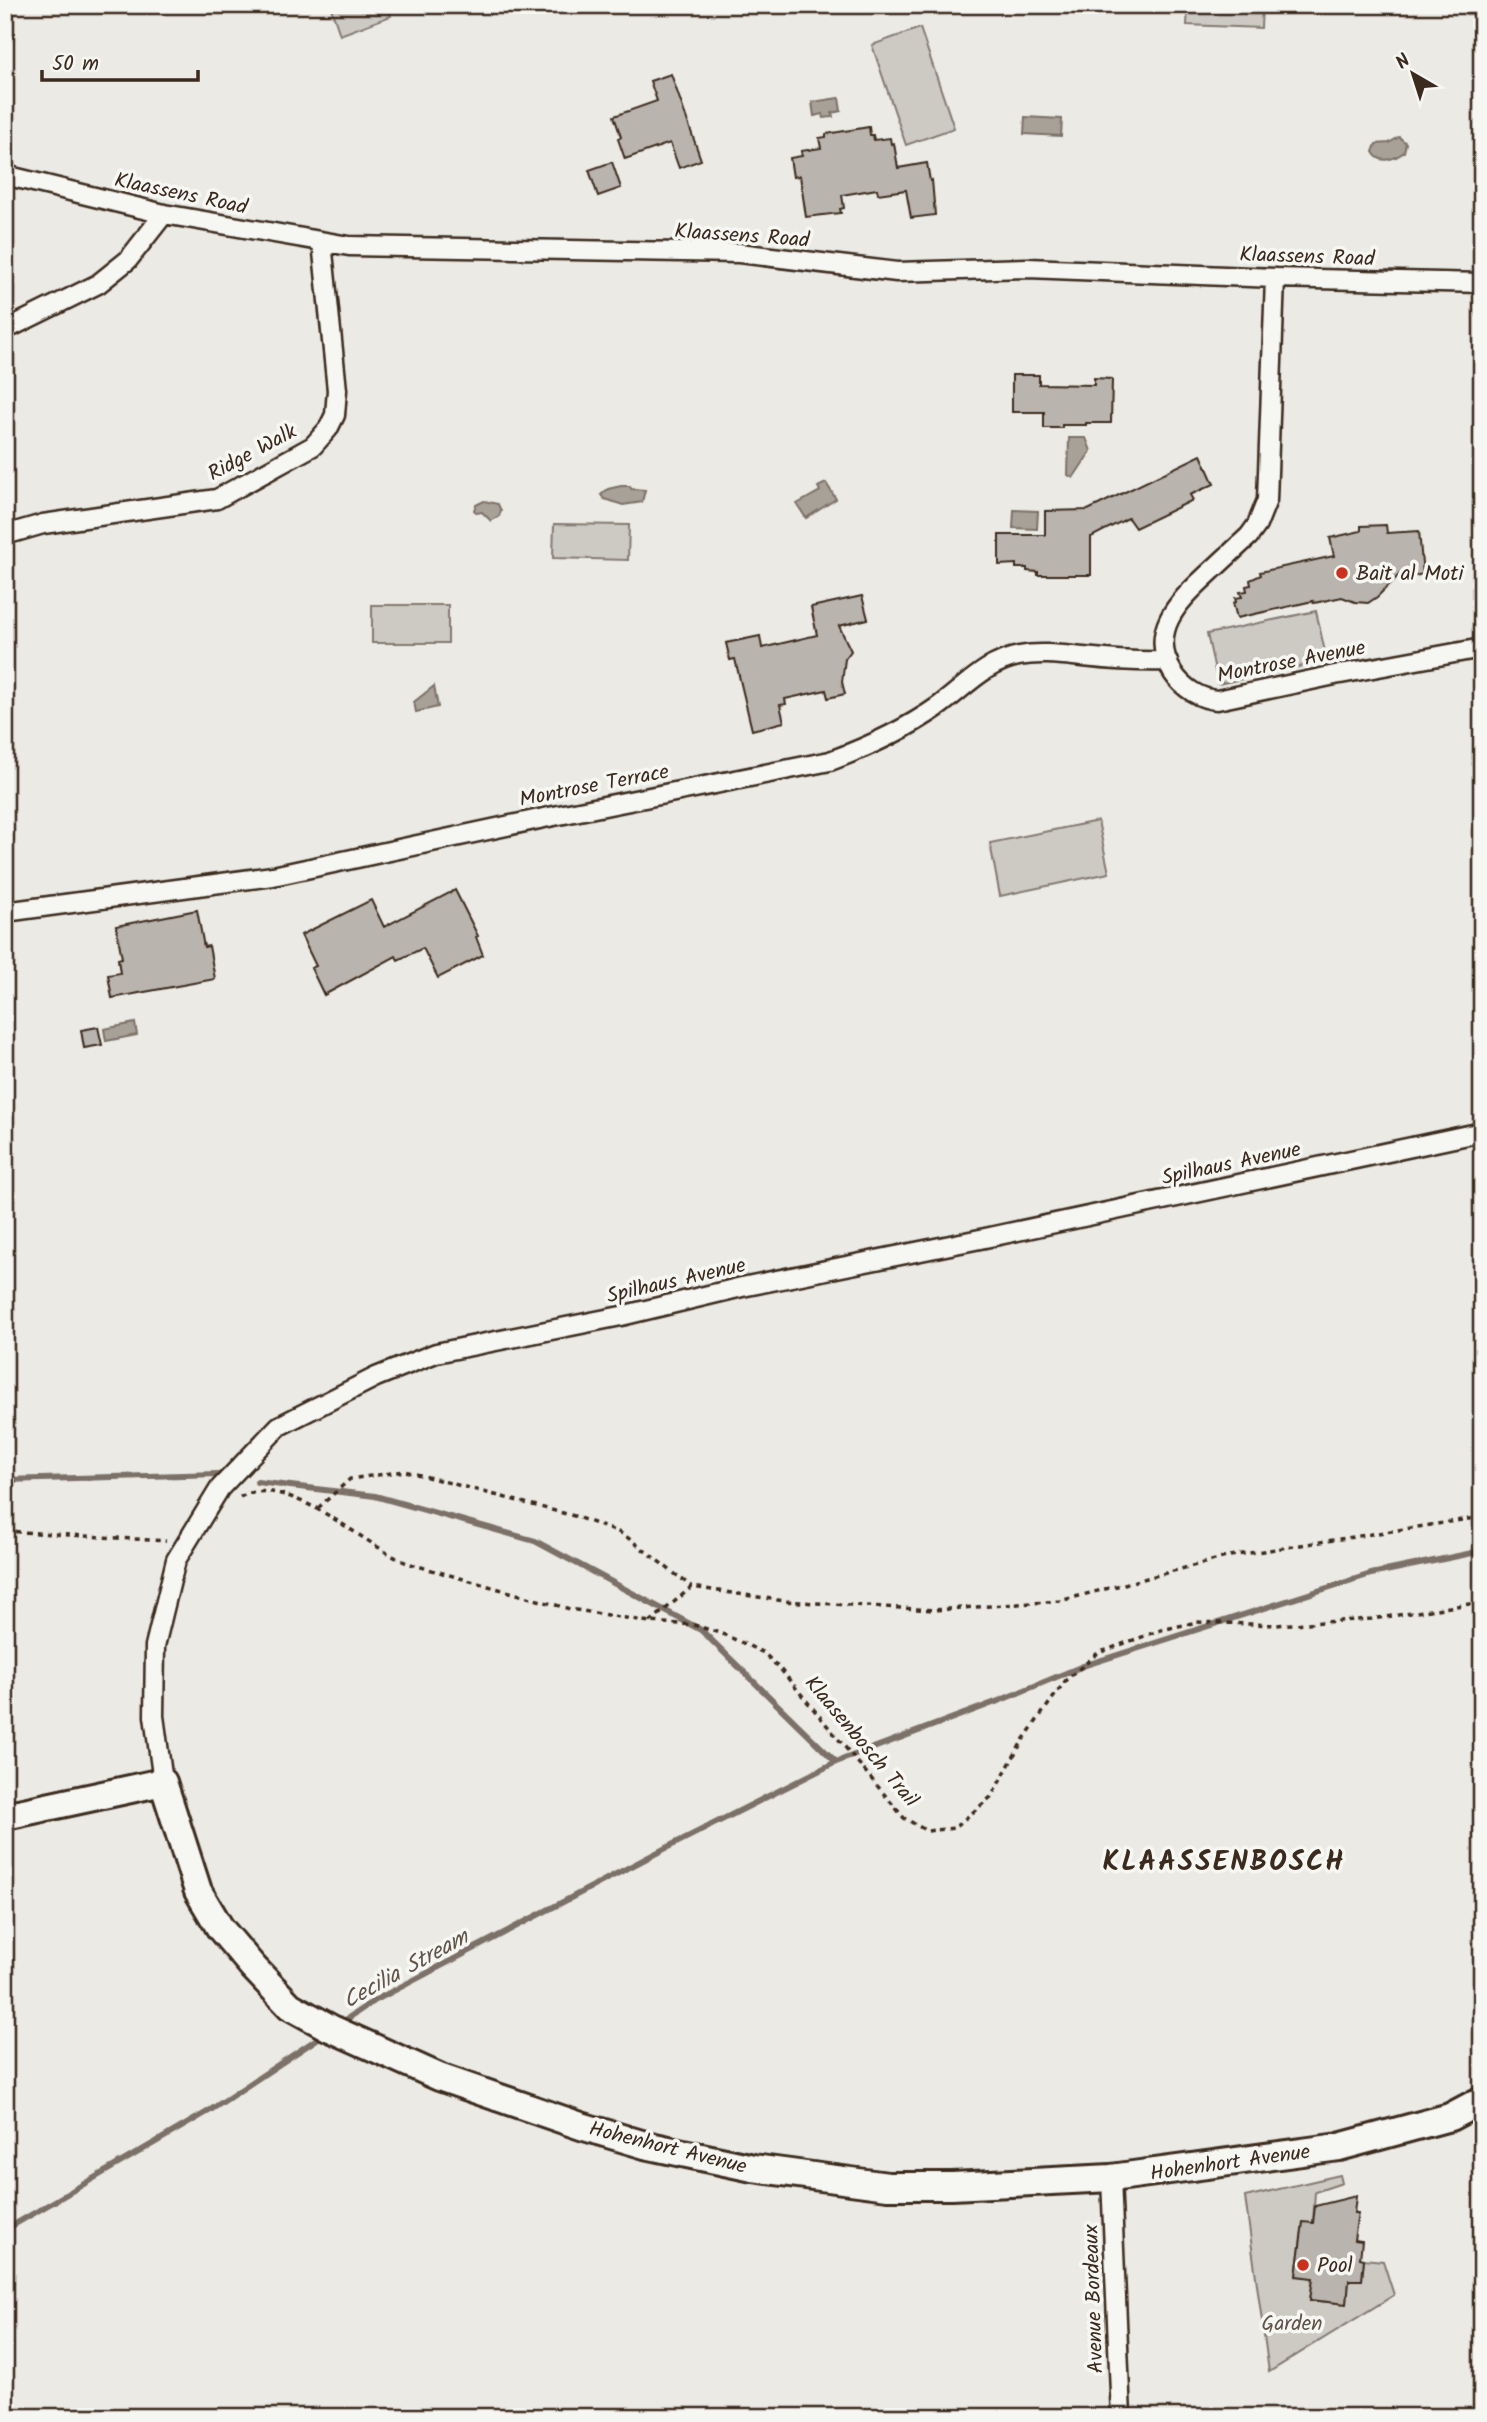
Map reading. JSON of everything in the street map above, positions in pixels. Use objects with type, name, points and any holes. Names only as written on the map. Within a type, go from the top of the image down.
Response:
[{"type":"street","name":"Klaassens Road","points":[[5,175],[164,214],[349,246],[739,253],[897,272],[1028,268],[1482,283]]},
{"type":"street","points":[[5,330],[98,284],[128,260],[164,214]]},
{"type":"street","name":"Ridge Walk","points":[[5,535],[43,524],[217,499],[313,446],[328,429],[335,415],[336,402],[322,242]]},
{"type":"street","points":[[1168,661],[1166,627],[1174,608],[1249,536],[1257,525],[1267,500],[1275,278]]},
{"type":"street","name":"Montrose Avenue","points":[[1168,661],[1180,681],[1189,689],[1205,698],[1217,700],[1482,648]]},
{"type":"street","name":"Montrose Terrace","points":[[5,912],[274,876],[544,818],[830,761],[858,751],[904,728],[939,706],[979,674],[1020,656],[1047,654],[1135,662],[1168,661]]},
{"type":"street","name":"Spilhaus Avenue","points":[[163,1783],[154,1716],[155,1646],[176,1560],[220,1488],[279,1426],[376,1377],[436,1353],[1482,1132]]},
{"type":"street","points":[[5,1816],[163,1783]]},
{"type":"street","name":"Hohenhort Avenue","points":[[163,1783],[198,1891],[220,1928],[290,2006],[439,2077],[645,2146],[753,2168],[888,2186],[952,2186],[1111,2178],[1339,2147],[1450,2117],[1482,2100]]},
{"type":"street","name":"Avenue Bordeaux","points":[[1111,2178],[1121,2417]]},
{"type":"path","points":[[318,1508],[350,1479],[405,1471],[574,1516],[623,1534],[692,1587],[784,1601],[934,1610],[1060,1601],[1230,1556],[1482,1517]]},
{"type":"path","name":"Klaasenbosch Trail","points":[[230,1502],[250,1492],[270,1491],[318,1508],[390,1556],[407,1563],[570,1609],[650,1622],[694,1625],[723,1634],[764,1653],[782,1670],[904,1818],[927,1831],[954,1828],[991,1797],[1023,1740],[1066,1680],[1098,1653],[1161,1630],[1197,1622],[1276,1625],[1371,1619],[1482,1602]]},
{"type":"path","points":[[5,1531],[187,1543]]},
{"type":"path","points":[[650,1622],[692,1587]]},
{"type":"green space","points":[[330,5],[388,5],[391,16],[340,35]]},
{"type":"green space","points":[[1188,5],[1262,5],[1261,28],[1187,25]]},
{"type":"green space","points":[[920,28],[954,128],[906,145],[872,45]]},
{"type":"green space","points":[[554,524],[629,525],[628,560],[553,558]]},
{"type":"green space","points":[[372,605],[448,605],[448,643],[372,643]]},
{"type":"green space","points":[[1316,611],[1327,661],[1218,684],[1207,634]]},
{"type":"green space","points":[[1098,821],[1109,873],[1000,896],[990,843]]},
{"type":"green space","name":"Garden","points":[[1340,2175],[1342,2183],[1315,2192],[1313,2223],[1303,2223],[1296,2275],[1313,2278],[1310,2300],[1346,2304],[1349,2279],[1362,2280],[1364,2259],[1383,2261],[1394,2295],[1269,2372],[1245,2197]]},
{"type":"shaded area","points":[[839,98],[841,111],[832,113],[833,117],[824,118],[823,114],[814,116],[812,102]]},
{"type":"shaded area","points":[[1025,117],[1062,119],[1061,136],[1024,134]]},
{"type":"shaded area","points":[[1399,137],[1406,143],[1404,152],[1400,155],[1384,160],[1373,152],[1376,144],[1389,143]]},
{"type":"shaded area","points":[[1069,438],[1086,438],[1091,451],[1073,478],[1068,475]]},
{"type":"shaded area","points":[[826,483],[836,499],[806,518],[797,504],[820,491],[818,487]]},
{"type":"shaded area","points":[[621,486],[645,490],[642,502],[623,505],[604,499],[601,495],[608,489]]},
{"type":"shaded area","points":[[484,501],[498,504],[501,511],[499,516],[491,521],[482,512],[477,513],[474,510],[476,505]]},
{"type":"shaded area","points":[[1014,510],[1038,511],[1037,529],[1013,528]]},
{"type":"shaded area","points":[[434,686],[438,707],[416,712],[414,702]]},
{"type":"shaded area","points":[[135,1023],[137,1035],[106,1041],[104,1029]]},
{"type":"building","points":[[671,74],[701,160],[679,168],[670,143],[625,159],[614,116],[657,101],[650,81]]},
{"type":"building","points":[[869,127],[874,140],[890,138],[891,144],[894,143],[898,168],[927,163],[930,181],[932,180],[935,215],[911,218],[906,190],[878,194],[877,189],[842,195],[844,208],[840,209],[841,213],[806,217],[800,176],[793,177],[790,158],[802,156],[801,151],[821,148],[819,138],[826,137],[826,134]]},
{"type":"building","points":[[612,162],[621,188],[598,196],[589,170]]},
{"type":"building","points":[[1012,375],[1039,375],[1039,384],[1094,385],[1094,378],[1112,379],[1111,423],[1044,428],[1044,412],[1012,412]]},
{"type":"building","points":[[1201,455],[1214,484],[1190,495],[1193,500],[1135,528],[1128,518],[1091,537],[1091,575],[1038,575],[1038,572],[1027,571],[1027,568],[1016,568],[1016,564],[999,565],[999,535],[1045,535],[1045,511],[1088,510]]},
{"type":"building","name":"Bait al Moti","points":[[1386,525],[1387,533],[1419,531],[1423,574],[1407,578],[1405,569],[1368,603],[1342,597],[1237,618],[1233,603],[1236,602],[1235,598],[1242,597],[1240,592],[1247,591],[1246,586],[1251,585],[1250,580],[1261,575],[1260,572],[1334,556],[1330,538],[1361,531],[1361,526]]},
{"type":"building","points":[[862,596],[868,619],[839,626],[851,651],[845,659],[842,682],[845,694],[828,698],[826,690],[785,699],[786,704],[780,705],[784,722],[752,730],[735,659],[730,660],[726,643],[760,636],[762,648],[817,635],[811,607]]},
{"type":"building","points":[[455,890],[478,936],[476,937],[483,955],[438,978],[423,948],[398,960],[396,956],[324,995],[311,968],[316,966],[301,935],[371,900],[384,927]]},
{"type":"building","points":[[197,910],[204,947],[209,946],[215,979],[112,998],[108,975],[120,973],[118,959],[122,958],[116,926]]},
{"type":"building","points":[[98,1027],[102,1045],[84,1048],[81,1030]]},
{"type":"building","points":[[1356,2196],[1354,2213],[1358,2213],[1354,2240],[1362,2241],[1362,2280],[1349,2280],[1347,2304],[1310,2300],[1313,2278],[1296,2276],[1303,2222],[1313,2223],[1315,2206]]},
{"type":"waterway","points":[[5,1480],[219,1474]]},
{"type":"waterway","points":[[257,1482],[375,1496],[535,1541],[701,1630],[836,1762],[1083,1666],[1371,1574],[1482,1551]]},
{"type":"waterway","name":"Cecilia Stream","points":[[341,2023],[372,2002],[836,1762]]},
{"type":"waterway","name":"Cecilia Stream","points":[[5,2230],[209,2111],[326,2033]]},
{"type":"place","name":"Bait al Moti","points":[[1342,573]]},
{"type":"place","name":"Pool","points":[[1303,2265]]},
{"type":"district","name":"KLAASSENBOSCH","points":[[1224,1860]]}]
